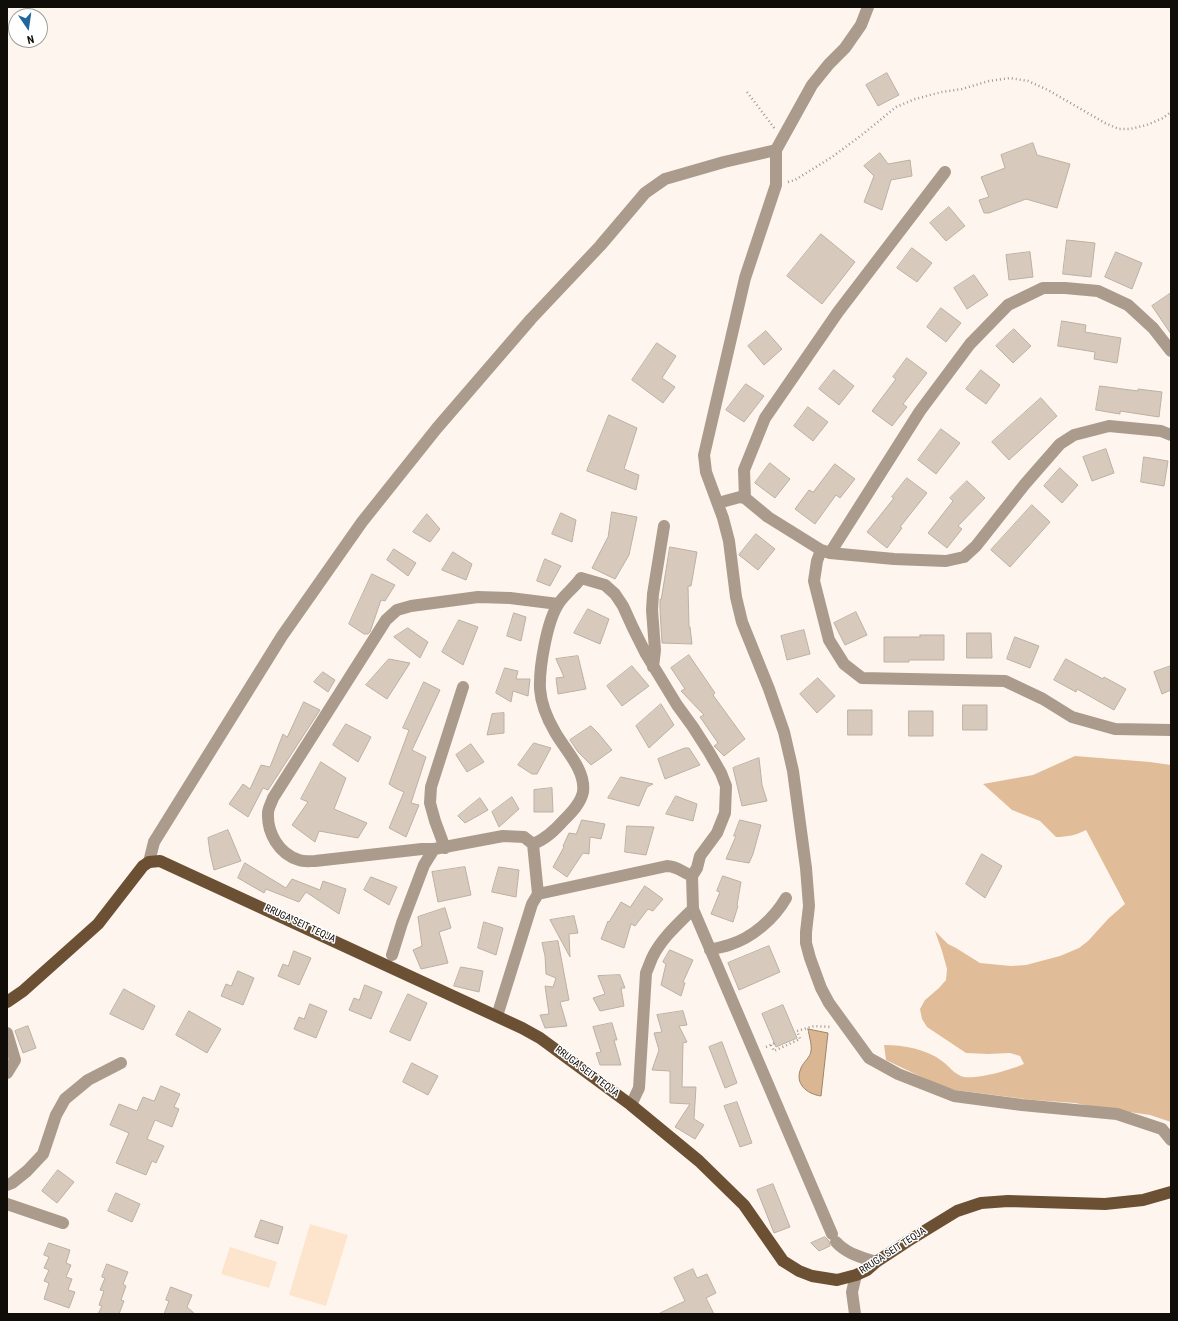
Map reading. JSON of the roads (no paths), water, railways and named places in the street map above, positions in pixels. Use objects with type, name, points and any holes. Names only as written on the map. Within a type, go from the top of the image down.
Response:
[{"type":"main road","name":"RRUGA SEIT TEQJA","points":[[148,862],[154,861],[166,863],[497,1016],[540,1038],[631,1105],[700,1161],[744,1205],[783,1261],[812,1276],[837,1280],[856,1275],[867,1270],[876,1262],[957,1211],[981,1203],[1008,1201],[1106,1204],[1143,1200],[1171,1192]]},
{"type":"main road","points":[[7,1002],[23,990],[98,924],[139,870],[148,862]]},
{"type":"street","points":[[868,7],[862,25],[845,48],[829,64],[812,85],[776,150],[776,185],[745,278],[704,455],[706,472],[718,503],[729,541],[736,597],[742,622],[769,689],[784,732],[793,771],[806,868],[809,906],[806,943],[810,958],[821,988],[829,1003],[869,1058],[898,1074],[954,1096],[1022,1105],[1117,1114],[1162,1129],[1171,1140]]},
{"type":"street","points":[[148,862],[154,842],[282,636],[358,528],[437,428],[526,325],[600,246],[645,193],[660,182],[665,179],[724,162],[776,150]]},
{"type":"street","points":[[744,498],[744,470],[765,418],[838,312],[945,172]]},
{"type":"street","points":[[1171,351],[1153,328],[1128,305],[1098,291],[1043,288],[1008,305],[970,344],[920,411],[826,551],[817,561],[814,581],[829,640],[844,664],[862,678],[1005,681],[1043,699],[1072,717],[1114,729],[1171,730]]},
{"type":"street","points":[[718,503],[740,497],[744,498],[768,517],[826,551],[894,559],[946,562],[964,558],[976,546],[1025,484],[1060,444],[1074,435],[1109,426],[1161,431],[1171,434]]},
{"type":"street","points":[[654,667],[655,650],[652,610],[664,526]]},
{"type":"street","points":[[533,844],[542,841],[570,814],[578,803],[582,792],[581,776],[548,719],[540,690],[541,670],[552,615],[558,604],[566,594],[575,588],[581,578],[605,585],[615,594],[623,606],[654,667],[721,773],[726,786],[725,813],[717,833],[708,848],[700,856],[697,868],[692,876],[693,909],[834,1238],[842,1248],[849,1253],[876,1262]]},
{"type":"street","points":[[497,1016],[532,904],[538,894],[533,844],[524,837],[504,836],[440,848],[315,861],[300,861],[287,854],[276,843],[270,827],[268,812],[274,798],[386,620],[397,610],[411,606],[478,597],[510,598],[558,604]]},
{"type":"street","points":[[440,848],[430,803],[431,787],[463,687]]},
{"type":"street","points":[[392,955],[402,923],[424,865],[440,848]]},
{"type":"street","points":[[538,894],[667,866],[675,866],[682,872],[692,876]]},
{"type":"street","points":[[710,950],[729,945],[750,935],[780,909],[786,898]]},
{"type":"street","points":[[631,1105],[639,1088],[646,973],[652,957],[662,942],[673,928],[693,909]]},
{"type":"street","points":[[7,1033],[15,1060],[7,1073]]},
{"type":"street","points":[[7,1185],[27,1172],[43,1154],[56,1115],[65,1099],[88,1080],[121,1063]]},
{"type":"street","points":[[7,1204],[64,1223]]},
{"type":"street","points":[[855,1314],[852,1292],[856,1275]]}]
